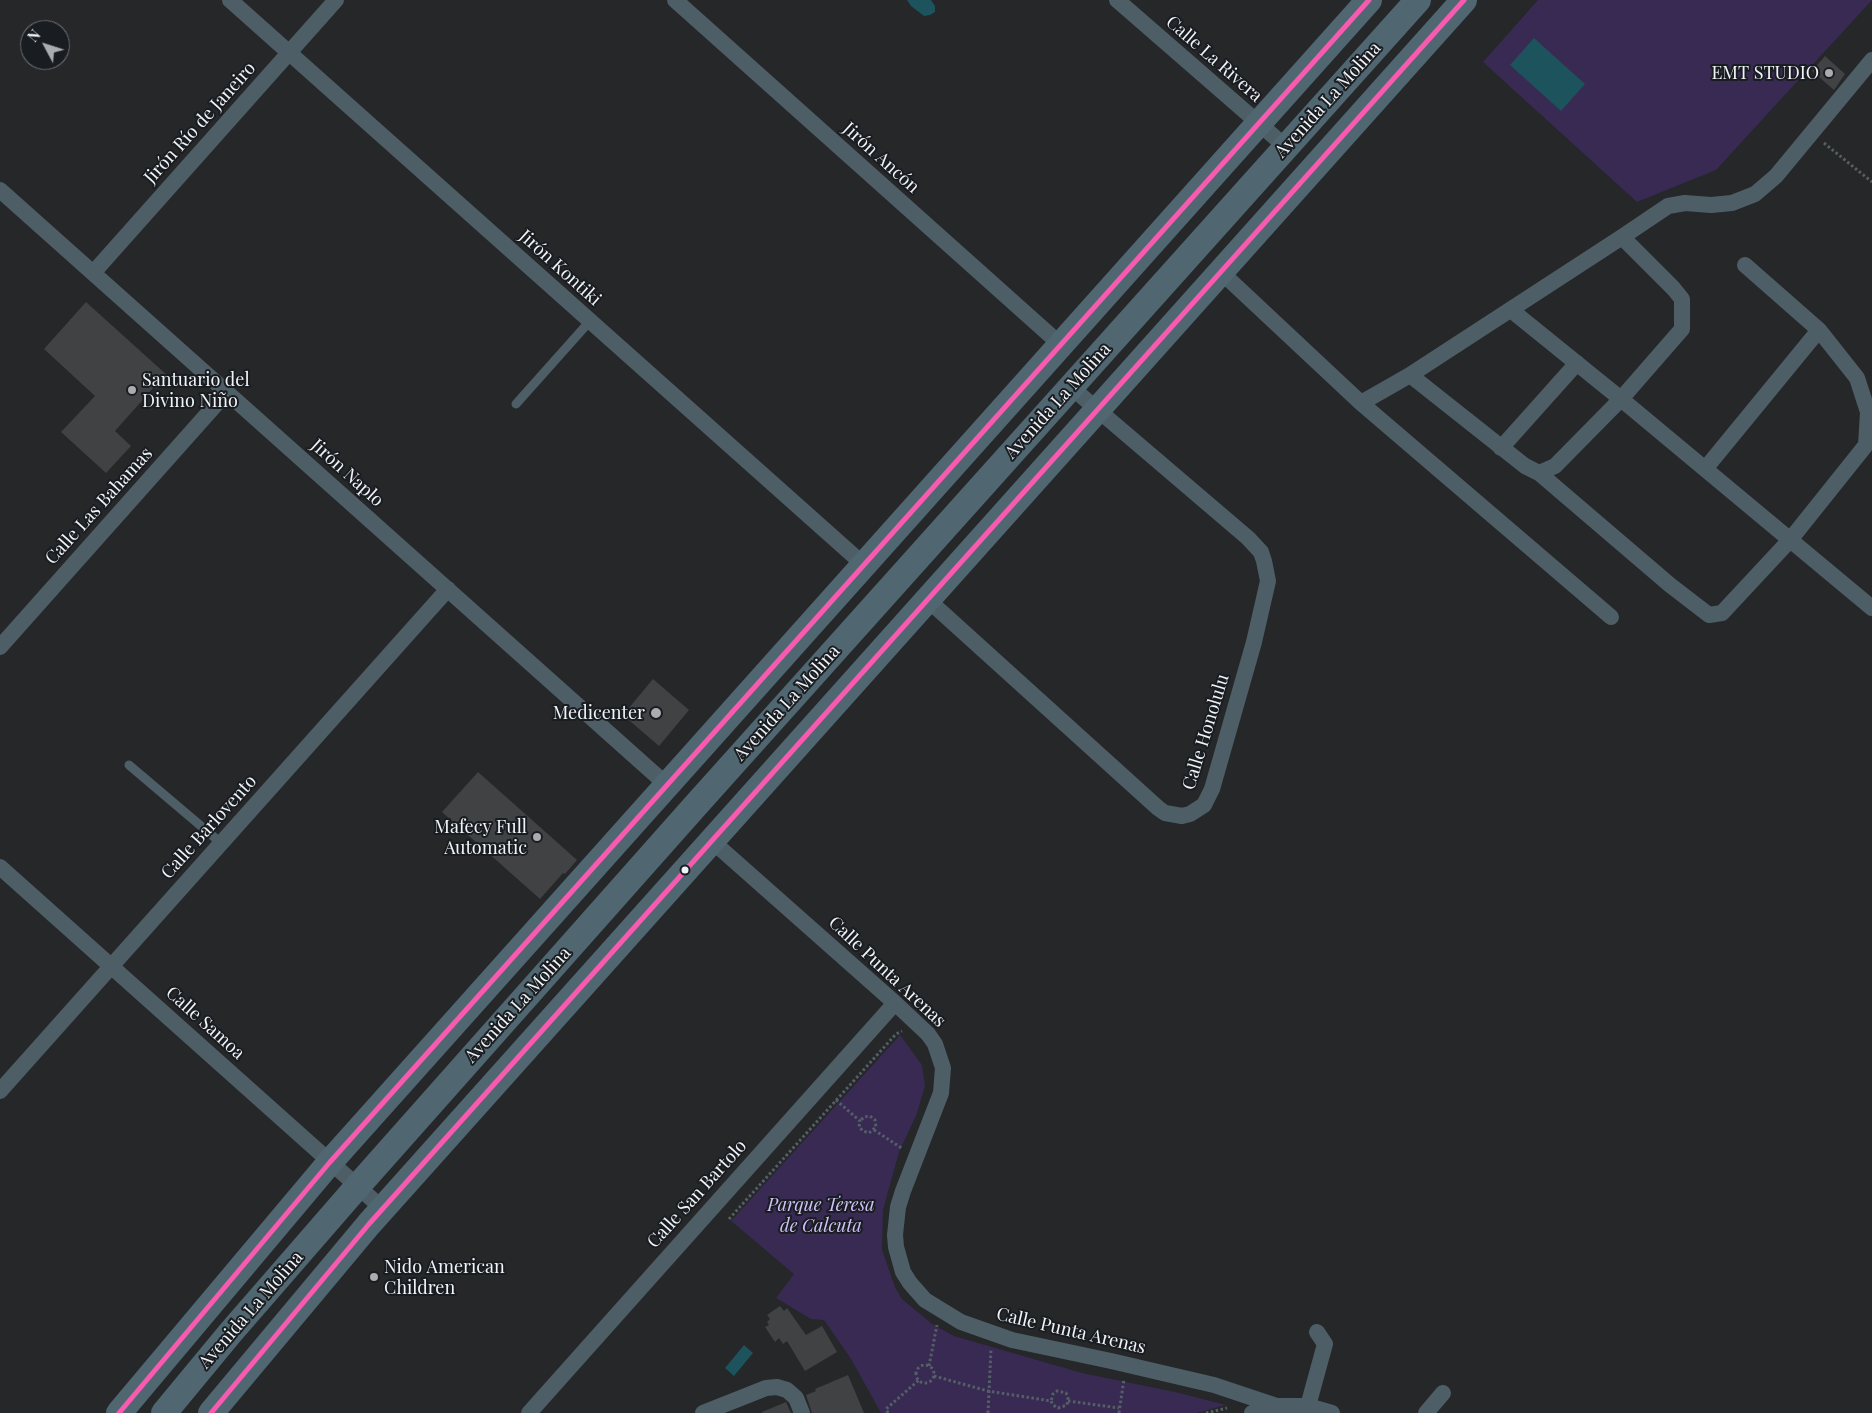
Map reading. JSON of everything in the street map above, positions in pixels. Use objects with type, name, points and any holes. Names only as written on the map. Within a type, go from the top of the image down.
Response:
[{"type":"main road","name":"Avenida La Molina","points":[[119,1413],[330,1162],[1369,0]]},
{"type":"main road","name":"Avenida La Molina","points":[[164,1413],[230,1332],[728,768],[1418,0]]},
{"type":"main road","name":"Avenida La Molina","points":[[211,1413],[382,1209],[1464,0]]},
{"type":"main road","points":[[1381,42],[1392,80]]},
{"type":"street","name":"Jirón Kontiki","points":[[230,0],[864,565]]},
{"type":"street","name":"Jirón Río de Janeiro","points":[[93,273],[336,0]]},
{"type":"street","name":"Jirón Ancón","points":[[675,0],[1061,345]]},
{"type":"street","name":"Calle La Rivera","points":[[1117,0],[1286,148]]},
{"type":"street","points":[[1361,403],[1511,310],[1668,206],[1685,203],[1711,205],[1732,203],[1755,194],[1776,176],[1872,60]]},
{"type":"street","name":"Jirón Naplo","points":[[0,190],[668,786]]},
{"type":"street","points":[[1539,473],[1554,466],[1621,399],[1682,330],[1682,299],[1674,288],[1622,238]]},
{"type":"street","points":[[1410,374],[1524,466],[1539,473],[1670,585],[1709,615],[1722,613],[1790,540],[1866,445],[1868,412],[1857,378],[1819,330],[1745,265]]},
{"type":"street","points":[[1220,271],[1361,403],[1611,617]]},
{"type":"street","points":[[1511,310],[1872,608]]},
{"type":"street","points":[[1705,469],[1819,330]]},
{"type":"street","points":[[1501,448],[1578,364]]},
{"type":"street","name":"Calle Honolulu","points":[[927,599],[1158,808],[1165,813],[1182,816],[1198,810],[1204,805],[1212,789],[1254,642],[1266,591],[1267,570],[1255,544],[1146,449],[1071,387]]},
{"type":"street","name":"Calle Las Bahamas","points":[[0,647],[227,392]]},
{"type":"street","name":"Calle Barlovento","points":[[0,1091],[448,589]]},
{"type":"street","name":"Calle Punta Arenas","points":[[712,841],[896,1003],[928,1034],[940,1056],[943,1068],[941,1092],[902,1191],[896,1223],[896,1247],[899,1260],[906,1277],[917,1292],[935,1308],[948,1316],[974,1328],[1004,1338],[1037,1347],[1111,1361],[1214,1385],[1276,1406]]},
{"type":"street","name":"Calle Samoa","points":[[0,867],[382,1209]]},
{"type":"street","name":"Calle San Bartolo","points":[[529,1413],[896,1003]]},
{"type":"street","points":[[1308,1406],[1325,1344],[1317,1332]]},
{"type":"street","points":[[703,1413],[766,1388],[777,1387],[787,1390],[796,1398],[802,1413]]},
{"type":"street","points":[[1426,1413],[1442,1393]]},
{"type":"street","name":"Calle Punta Arenas","points":[[1252,1413],[1276,1406],[1308,1406],[1332,1413]]},
{"type":"lane","points":[[516,404],[590,321]]},
{"type":"lane","points":[[129,765],[221,843]]},
{"type":"path","points":[[1812,133],[1872,182]]},
{"type":"path","points":[[729,1219],[896,1034],[903,1031]]},
{"type":"path","points":[[836,1100],[860,1121]]},
{"type":"path","points":[[867,1116],[873,1118],[876,1124],[874,1130],[869,1133],[863,1131],[859,1127],[860,1121],[867,1116]]},
{"type":"path","points":[[874,1130],[903,1150],[907,1141]]},
{"type":"path","points":[[929,1366],[937,1323],[943,1326]]},
{"type":"path","points":[[988,1413],[991,1345]]},
{"type":"path","points":[[929,1366],[933,1370],[934,1376],[928,1383],[919,1380],[916,1376],[919,1368],[929,1366]]},
{"type":"path","points":[[934,1376],[988,1391],[1051,1401],[1058,1408],[1064,1407],[1068,1401],[1066,1393],[1060,1390],[1053,1394],[1051,1401]]},
{"type":"path","points":[[1115,1377],[1124,1379],[1119,1413]]},
{"type":"path","points":[[888,1413],[886,1409],[919,1380]]},
{"type":"path","points":[[1068,1401],[1120,1408]]},
{"type":"path","points":[[1206,1413],[1227,1408],[1227,1403]]},
{"type":"green space","points":[[1538,0],[1872,0],[1716,170],[1637,202],[1483,62]]},
{"type":"green space","name":"Parque Teresa de Calcuta","points":[[900,1035],[922,1065],[925,1086],[916,1116],[899,1152],[883,1210],[882,1250],[895,1287],[902,1299],[932,1324],[954,1336],[1082,1373],[1175,1392],[1226,1405],[1196,1413],[881,1413],[851,1359],[824,1320],[811,1319],[776,1298],[794,1274],[731,1221]]},
{"type":"water","points":[[907,0],[931,0],[935,6],[935,12],[924,16],[911,6]]},
{"type":"water","points":[[1534,38],[1585,84],[1561,111],[1510,65]]},
{"type":"water","points":[[744,1345],[753,1353],[734,1376],[725,1368]]},
{"type":"building","name":"EMT STUDIO","points":[[1825,56],[1845,74],[1834,90],[1812,71]]},
{"type":"building","points":[[86,302],[168,376],[156,389],[154,387],[115,431],[131,446],[106,473],[61,432],[95,396],[44,349]]},
{"type":"building","name":"Medicenter","points":[[653,679],[689,710],[659,746],[623,715]]},
{"type":"building","name":"Mafecy Full Automatic","points":[[478,772],[577,860],[540,899],[442,812]]},
{"type":"building","points":[[780,1306],[784,1311],[787,1308],[806,1335],[822,1326],[837,1352],[805,1371],[787,1341],[783,1344],[779,1338],[775,1342],[765,1327],[769,1325],[767,1322],[770,1319],[767,1315]]},
{"type":"building","points":[[848,1375],[864,1413],[812,1413],[806,1395],[816,1391],[815,1389]]},
{"type":"building","points":[[786,1402],[791,1413],[762,1413],[762,1412]]},
{"type":"transit line","points":[[119,1413],[330,1162],[1369,0]]},
{"type":"transit line","points":[[211,1413],[369,1224],[1464,0]]},
{"type":"place","name":"EMT STUDIO","points":[[1829,73]]},
{"type":"place","name":"Santuario del Divino Niño","points":[[132,390]]},
{"type":"place","name":"Medicenter","points":[[656,713]]},
{"type":"place","name":"Mafecy Full Automatic","points":[[537,837]]},
{"type":"place","name":"Nido American Children","points":[[374,1277]]}]
